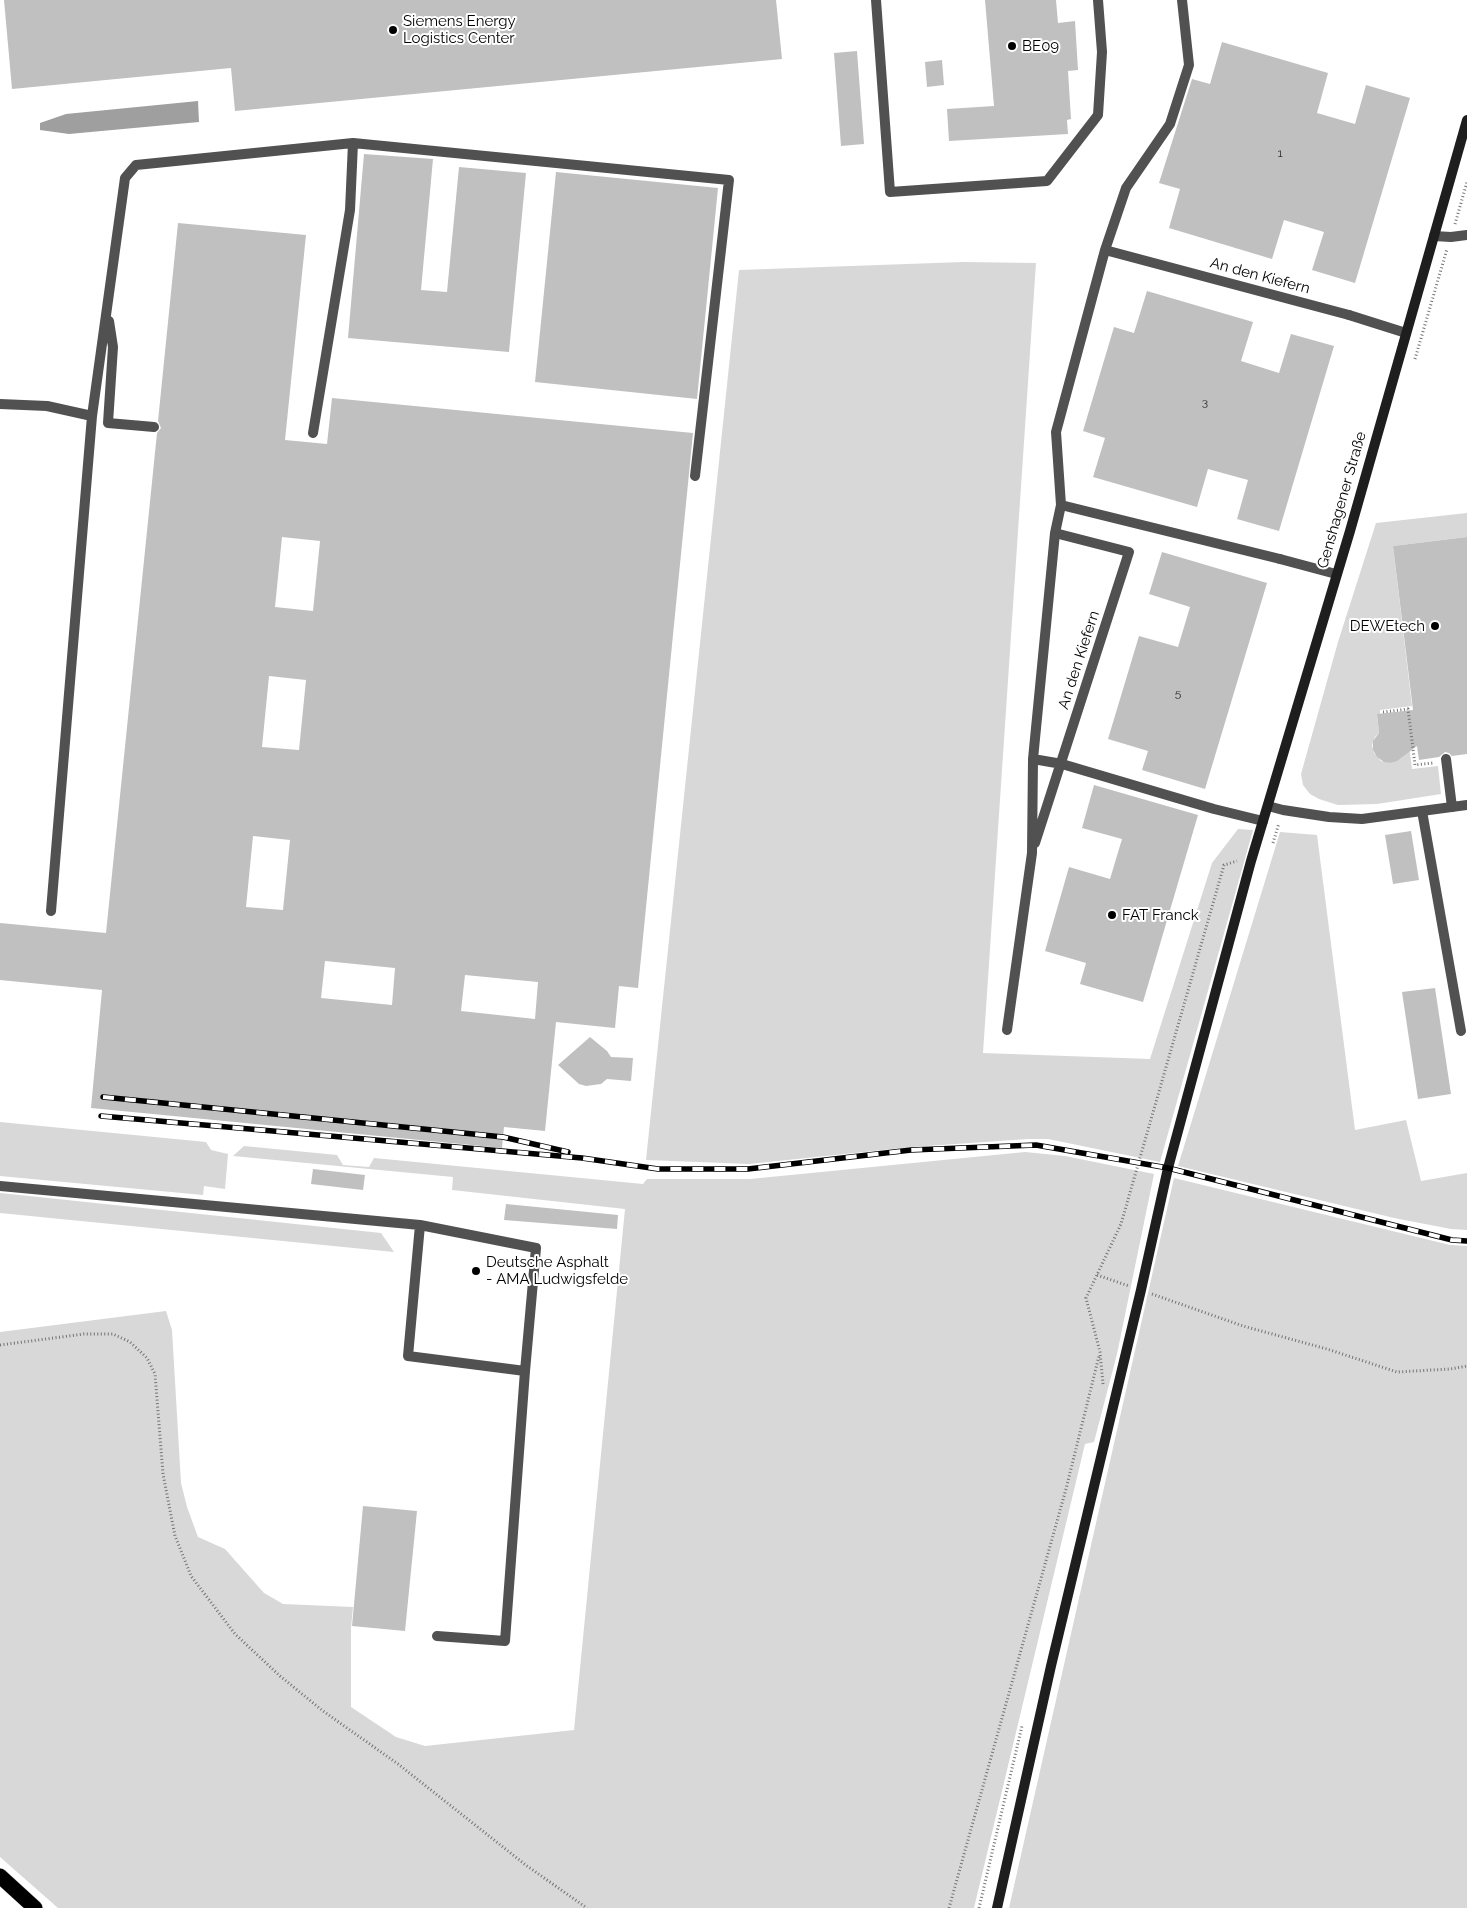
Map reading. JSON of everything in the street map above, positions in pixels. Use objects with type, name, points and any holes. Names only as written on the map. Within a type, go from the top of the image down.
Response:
[{"type":"highway","points":[[0,1876],[35,1908]]},
{"type":"main road","name":"Genshagener Straße","points":[[997,1908],[1051,1666],[1141,1290],[1168,1168],[1251,861],[1467,120]]},
{"type":"street","points":[[876,0],[890,192],[1047,182],[1098,115],[1102,52],[1098,0]]},
{"type":"street","name":"An den Kiefern","points":[[1007,1030],[1032,853],[1033,760],[1054,533],[1060,505],[1056,432],[1105,250],[1126,188],[1170,124],[1188,65],[1182,0]]},
{"type":"street","points":[[313,434],[350,210],[353,143]]},
{"type":"street","points":[[51,911],[92,416],[125,178],[136,165],[353,143],[729,180],[695,476]]},
{"type":"street","points":[[1434,236],[1451,237],[1467,235]]},
{"type":"street","name":"An den Kiefern","points":[[1105,250],[1349,315],[1406,333]]},
{"type":"street","points":[[107,310],[113,347],[108,423],[154,427]]},
{"type":"street","points":[[0,404],[47,406],[92,416]]},
{"type":"street","points":[[1060,505],[1336,574]]},
{"type":"street","name":"An den Kiefern","points":[[1032,853],[1062,764],[1128,552],[1054,533]]},
{"type":"street","points":[[1033,760],[1062,764],[1214,809],[1263,821]]},
{"type":"street","points":[[1446,760],[1452,807]]},
{"type":"street","points":[[1268,806],[1329,817],[1362,819],[1467,805]]},
{"type":"street","points":[[1422,811],[1461,1031]]},
{"type":"street","points":[[0,1186],[420,1225],[536,1248],[505,1641],[437,1636]]},
{"type":"street","points":[[420,1225],[408,1356],[525,1371]]},
{"type":"path","points":[[1383,712],[1408,709],[1415,766],[1446,760]]},
{"type":"path","points":[[948,1908],[1066,1489],[1100,1352],[1086,1298],[1121,1224],[1224,865],[1240,860],[1251,861]]},
{"type":"path","points":[[1097,1275],[1243,1326],[1397,1372],[1450,1370],[1467,1366]]},
{"type":"path","points":[[0,1345],[84,1334],[113,1334],[130,1342],[147,1358],[155,1374],[163,1474],[175,1536],[191,1576],[235,1634],[280,1676],[323,1711],[398,1764],[527,1866],[587,1908]]},
{"type":"shaded area","points":[[198,101],[199,122],[69,134],[40,130],[40,123],[66,114]]},
{"type":"shaded area","points":[[963,262],[1036,263],[983,1053],[1150,1059],[1212,863],[1238,829],[1253,830],[1160,1162],[1048,1139],[912,1147],[749,1164],[646,1160],[739,270]]},
{"type":"shaded area","points":[[1467,513],[1467,537],[1393,546],[1412,706],[1380,710],[1380,714],[1377,715],[1379,733],[1372,745],[1374,753],[1381,761],[1390,763],[1401,758],[1403,756],[1405,713],[1412,769],[1438,766],[1441,794],[1377,804],[1338,805],[1319,799],[1310,794],[1303,785],[1301,774],[1338,642],[1376,523]]},
{"type":"shaded area","points":[[1280,832],[1317,835],[1355,1130],[1406,1120],[1421,1181],[1467,1173],[1467,1230],[1451,1229],[1394,1218],[1178,1166]]},
{"type":"shaded area","points":[[0,1122],[206,1142],[211,1150],[228,1154],[225,1189],[204,1186],[203,1195],[0,1176]]},
{"type":"shaded area","points":[[244,1146],[337,1155],[343,1165],[369,1167],[374,1158],[643,1184],[647,1179],[750,1179],[1025,1152],[1065,1156],[1154,1174],[1117,1354],[1094,1442],[1085,1444],[974,1908],[58,1908],[0,1857],[0,1332],[166,1311],[172,1330],[181,1483],[198,1537],[225,1549],[264,1593],[283,1604],[353,1607],[351,1628],[351,1707],[396,1737],[425,1746],[574,1730],[625,1209],[452,1190],[453,1177],[233,1156]]},
{"type":"shaded area","points":[[1174,1178],[1450,1245],[1467,1246],[1467,1908],[1009,1908]]},
{"type":"shaded area","points":[[0,1193],[381,1233],[394,1252],[0,1213]]},
{"type":"building","name":"Siemens Energy Logistics Center","points":[[4,0],[776,0],[782,59],[235,111],[231,68],[12,89]]},
{"type":"building","points":[[985,0],[1056,0],[1058,23],[1075,21],[1078,70],[1068,71],[1071,119],[1067,120],[1068,134],[949,141],[947,109],[994,106]]},
{"type":"building","points":[[1222,42],[1328,73],[1317,113],[1355,124],[1366,85],[1410,98],[1355,283],[1312,270],[1324,232],[1284,220],[1272,259],[1169,228],[1180,189],[1159,183],[1192,79],[1210,84]]},
{"type":"building","points":[[857,51],[864,144],[841,146],[834,53]]},
{"type":"building","points":[[942,60],[944,85],[927,87],[925,62]]},
{"type":"building","points":[[364,154],[433,159],[421,290],[447,292],[459,167],[526,173],[509,352],[348,338]]},
{"type":"building","points":[[556,172],[718,188],[697,399],[535,382]]},
{"type":"building","points":[[178,223],[306,235],[285,440],[327,444],[332,398],[693,433],[638,988],[619,986],[615,1028],[556,1022],[545,1131],[504,1127],[502,1148],[91,1108],[102,990],[0,980],[0,923],[106,933],[157,433],[161,428],[158,421]],"holes":[[[282,537],[320,541],[313,611],[275,607]],[[269,676],[306,680],[299,750],[262,747]],[[253,836],[290,840],[283,910],[246,907]],[[325,961],[395,968],[392,1005],[321,998]],[[465,975],[538,982],[535,1019],[461,1011]]]},
{"type":"building","points":[[1147,291],[1253,322],[1241,361],[1279,373],[1291,334],[1334,346],[1279,531],[1237,519],[1248,480],[1208,469],[1197,507],[1093,477],[1105,438],[1083,431],[1114,327],[1134,333]]},
{"type":"building","name":"DEWEtech","points":[[1467,537],[1467,754],[1452,756],[1445,752],[1439,757],[1419,760],[1417,746],[1397,761],[1384,762],[1377,757],[1373,750],[1373,741],[1379,733],[1377,714],[1413,710],[1393,546]]},
{"type":"building","points":[[1162,552],[1267,583],[1205,789],[1142,770],[1148,751],[1108,739],[1139,636],[1178,647],[1190,607],[1149,594]]},
{"type":"building","name":"FAT Franck","points":[[1094,785],[1198,815],[1143,1002],[1080,984],[1086,963],[1045,951],[1069,867],[1110,879],[1122,839],[1082,828]]},
{"type":"building","points":[[1411,831],[1419,880],[1393,884],[1385,835]]},
{"type":"building","points":[[1435,988],[1451,1094],[1418,1099],[1402,992]]},
{"type":"building","points":[[590,1037],[607,1051],[611,1057],[633,1058],[631,1081],[607,1079],[601,1084],[586,1086],[579,1084],[558,1065]]},
{"type":"building","points":[[313,1169],[365,1175],[363,1190],[311,1184]]},
{"type":"building","points":[[506,1204],[618,1215],[617,1229],[504,1220]]},
{"type":"building","points":[[363,1506],[417,1511],[405,1631],[352,1626]]},
{"type":"railway","points":[[103,1097],[503,1137],[568,1152]]},
{"type":"railway","points":[[101,1116],[582,1158],[658,1169],[748,1169],[911,1150],[1036,1145],[1168,1168],[1452,1240],[1467,1241]]},
{"type":"place","name":"Siemens Energy Logistics Center","points":[[393,30]]},
{"type":"place","name":"BE09","points":[[1012,46]]},
{"type":"place","name":"DEWEtech","points":[[1435,626]]},
{"type":"place","name":"FAT Franck","points":[[1112,915]]},
{"type":"place","name":"Deutsche Asphalt - AMA Ludwigsfelde","points":[[476,1271]]}]
